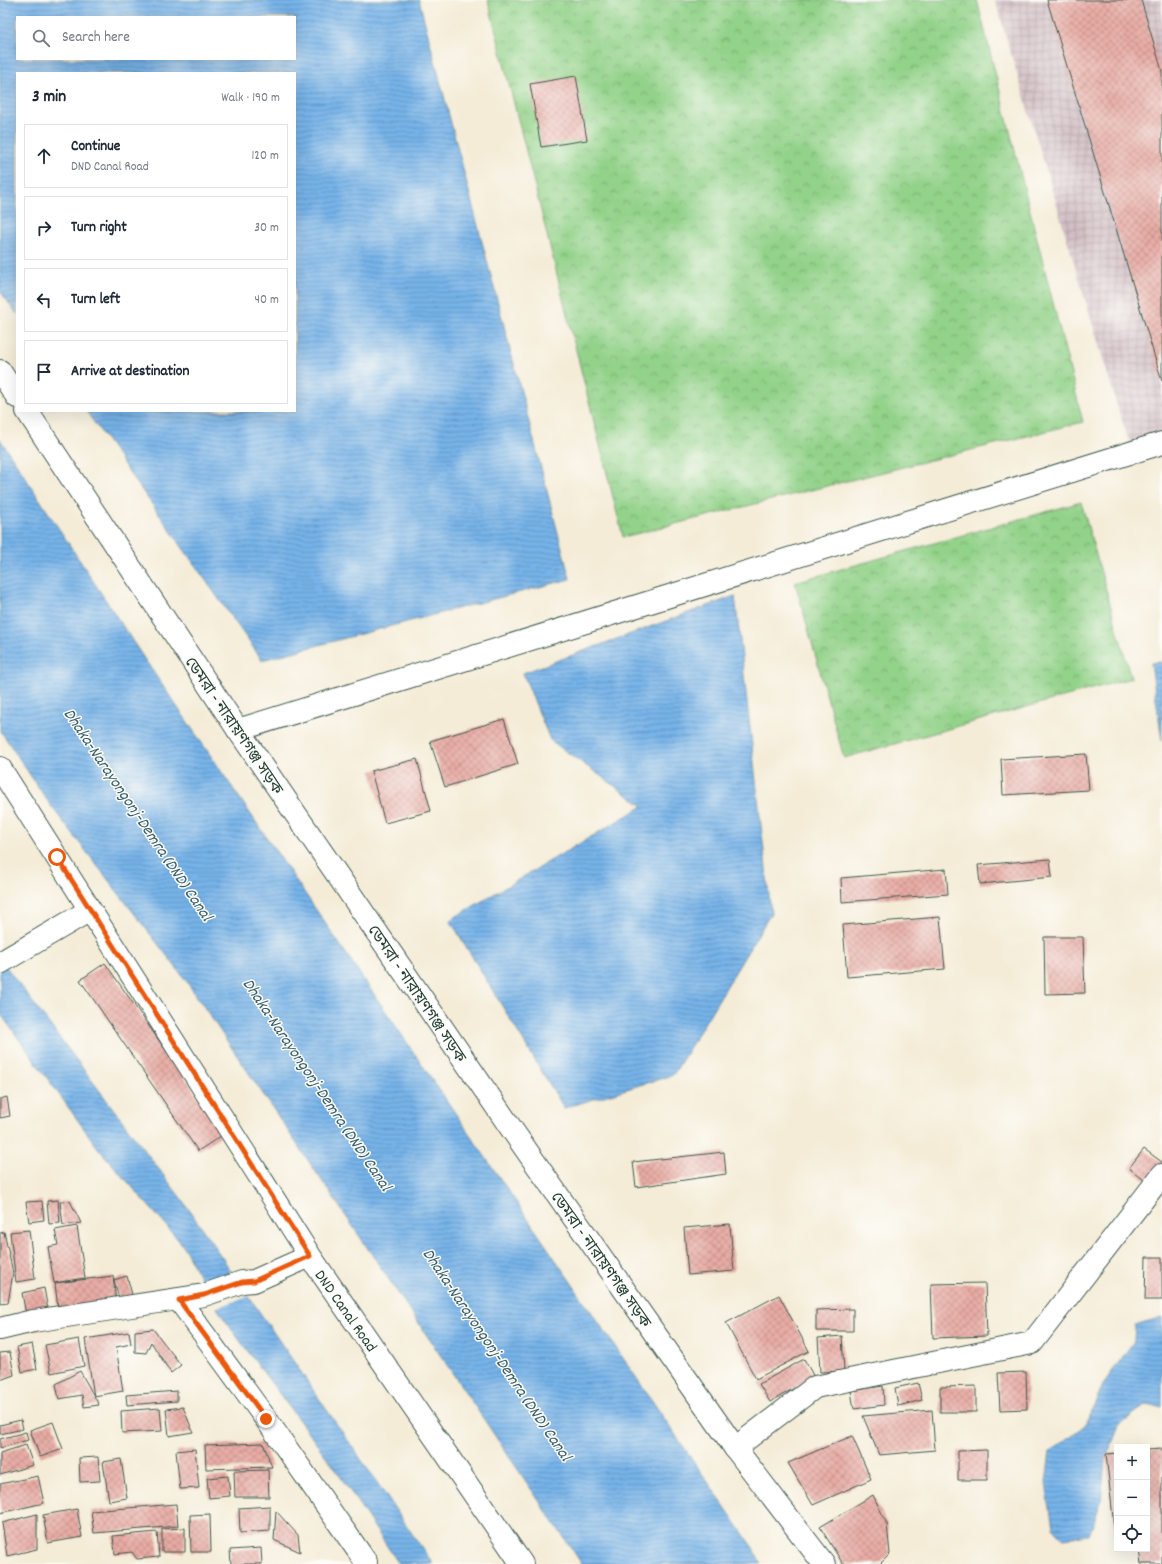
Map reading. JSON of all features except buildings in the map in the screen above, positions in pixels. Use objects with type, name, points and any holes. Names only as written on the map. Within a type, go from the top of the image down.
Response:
[{"type":"street","points":[[0,371],[16,395]]},
{"type":"street","name":"ডেমরা - নারায়ণগঞ্জ সড়ক","points":[[28,412],[238,730],[511,1128],[735,1448],[824,1564]]},
{"type":"street","points":[[238,730],[1162,443]]},
{"type":"street","name":"DND Canal Road","points":[[0,768],[310,1256],[522,1564]]},
{"type":"street","points":[[0,963],[90,910]]},
{"type":"street","points":[[735,1448],[815,1387],[1032,1343],[1162,1175]]},
{"type":"street","points":[[0,1328],[33,1321],[204,1295],[242,1282],[254,1281],[310,1256]]},
{"type":"street","points":[[179,1300],[266,1419],[366,1562]]},
{"type":"shaded area","points":[[995,0],[1162,0],[1162,457],[1136,461],[1119,412]]},
{"type":"green space","points":[[488,0],[977,0],[1083,422],[623,537]]},
{"type":"green space","points":[[1081,502],[1131,678],[844,758],[795,582]]},
{"type":"water","points":[[0,0],[419,0],[570,579],[262,660],[87,412],[296,412],[296,72],[16,72],[16,313],[0,291]]},
{"type":"water","name":"Dhaka-Narayongonj-Demra (DND) Canal","points":[[0,439],[143,657],[755,1551],[761,1564],[582,1564],[185,979],[51,806],[0,730]]},
{"type":"water","points":[[735,596],[771,913],[673,1075],[564,1108],[450,920],[643,806],[550,740],[523,673]]},
{"type":"water","points":[[1162,662],[1162,741],[1151,663]]},
{"type":"water","points":[[0,959],[183,1201],[433,1564],[399,1564],[336,1470],[215,1305],[182,1244],[98,1148],[0,1013]]},
{"type":"water","points":[[1162,1317],[1162,1408],[1147,1404],[1119,1425],[1105,1461],[1101,1502],[1089,1535],[1063,1538],[1053,1527],[1046,1483],[1050,1452],[1085,1425],[1104,1383],[1134,1341],[1135,1325]]},
{"type":"pier","points":[[233,1271],[250,1296],[215,1308],[201,1284]]},
{"type":"route","points":[[57,857],[310,1256],[254,1281],[242,1282],[204,1295],[179,1300],[266,1419]]}]
